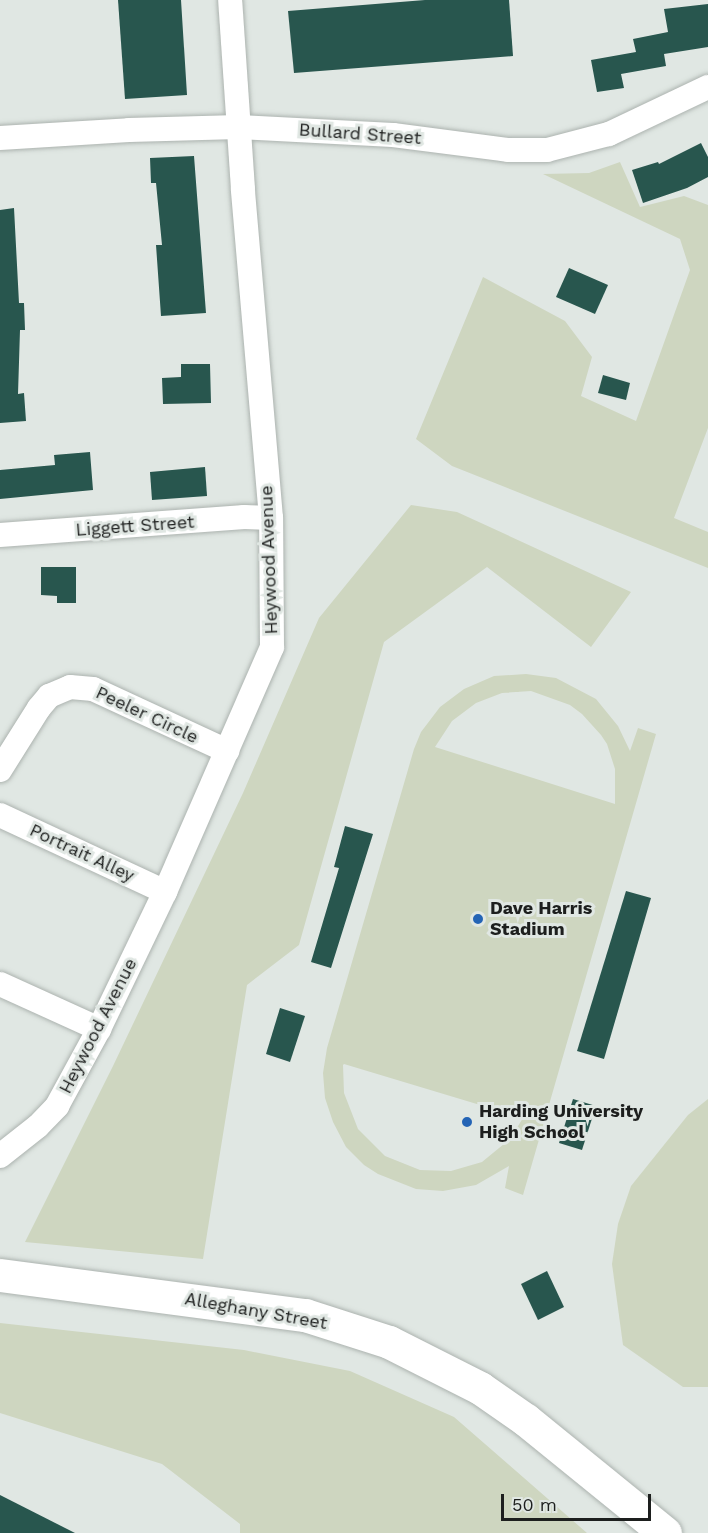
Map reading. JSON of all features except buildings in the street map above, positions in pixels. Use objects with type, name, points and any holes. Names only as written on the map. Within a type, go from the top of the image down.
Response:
[{"type":"street","name":"Heywood Avenue","points":[[0,1156],[38,1126],[57,1106],[99,1029],[165,891],[272,646],[271,518],[238,127],[230,0]]},
{"type":"street","name":"Bullard Street","points":[[0,138],[129,130],[238,127],[393,135],[509,150],[547,150],[609,134],[708,87]]},
{"type":"street","name":"Liggett Street","points":[[0,535],[244,517],[271,518]]},
{"type":"street","name":"Peeler Circle","points":[[0,770],[49,696],[70,687],[93,689],[227,751]]},
{"type":"street","name":"Portrait Alley","points":[[0,815],[165,891]]},
{"type":"street","points":[[0,984],[99,1029]]},
{"type":"street","name":"Alleghany Street","points":[[0,1275],[305,1315],[389,1342],[480,1388],[526,1420],[665,1533]]},
{"type":"green space","points":[[620,162],[640,207],[684,196],[708,205],[708,428],[674,518],[708,532],[708,568],[452,466],[416,439],[483,277],[565,321],[592,357],[581,396],[636,421],[690,270],[680,239],[543,174],[589,173]]},
{"type":"green space","points":[[411,505],[457,512],[631,592],[591,647],[487,567],[384,642],[299,945],[247,985],[203,1259],[25,1242],[113,1066],[243,793],[319,618]]},
{"type":"green space","points":[[526,674],[556,678],[596,699],[618,726],[630,751],[638,728],[656,734],[523,1195],[505,1188],[509,1166],[476,1185],[443,1191],[416,1189],[378,1174],[364,1165],[346,1147],[333,1122],[325,1098],[323,1073],[327,1048],[414,749],[421,732],[440,707],[464,689],[494,676]],"holes":[[[531,691],[570,705],[582,714],[601,735],[607,744],[615,769],[615,804],[435,747],[452,721],[476,703],[502,693]],[[344,1064],[523,1118],[510,1139],[482,1162],[451,1171],[420,1170],[385,1156],[358,1129],[344,1093]]]},
{"type":"green space","points":[[708,1099],[708,1387],[683,1387],[623,1345],[612,1264],[618,1224],[631,1186],[688,1115]]},
{"type":"green space","points":[[0,1323],[244,1350],[350,1371],[454,1417],[587,1533],[240,1533],[240,1524],[162,1464],[0,1413]]},
{"type":"place","name":"Dave Harris Stadium","points":[[478,919]]},
{"type":"place","name":"Harding University High School","points":[[467,1122]]}]
